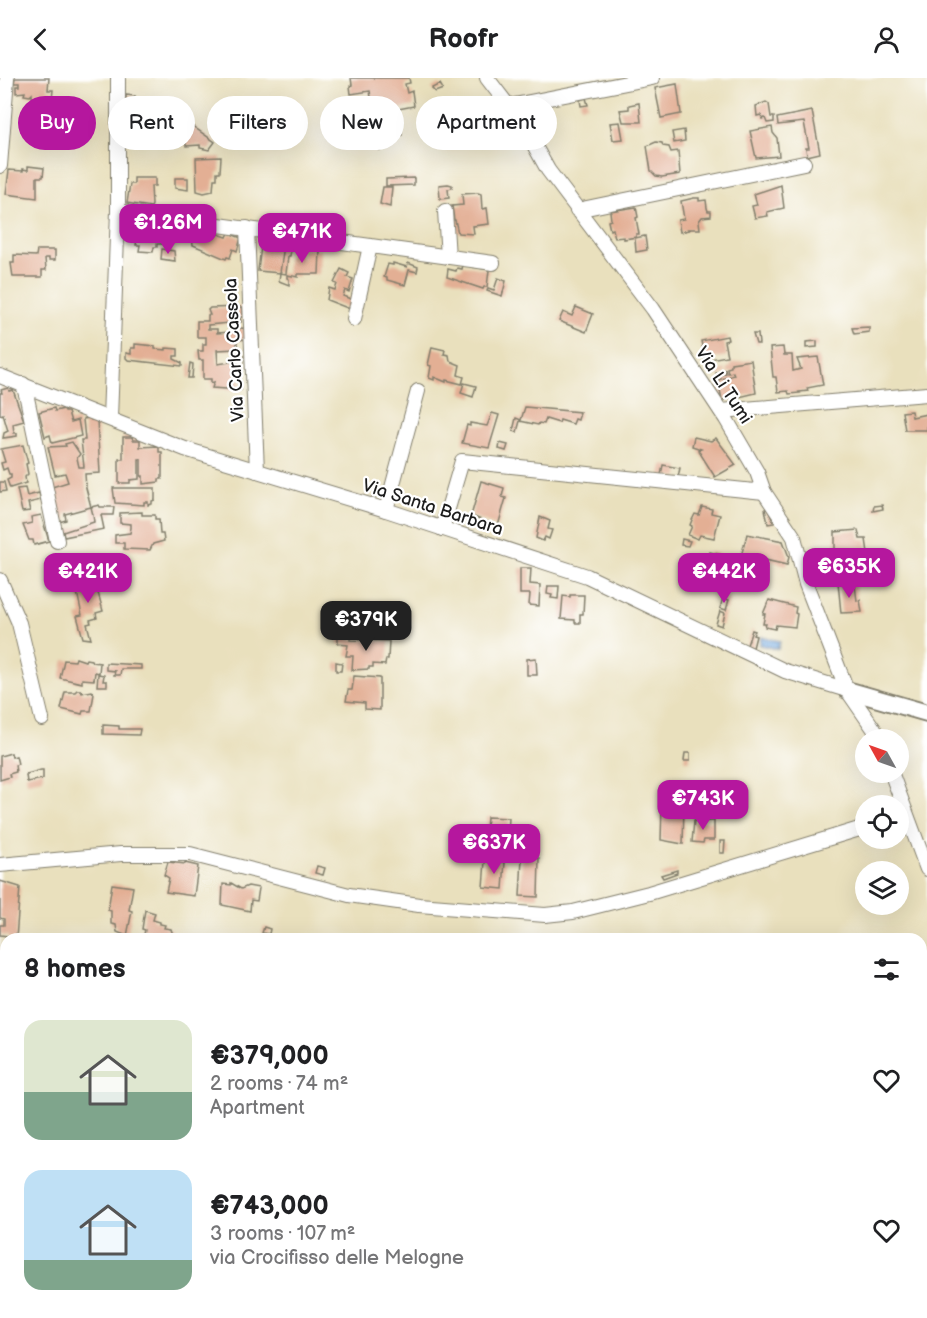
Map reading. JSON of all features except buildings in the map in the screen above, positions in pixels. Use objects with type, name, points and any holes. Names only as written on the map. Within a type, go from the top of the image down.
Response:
[{"type":"street","points":[[0,166],[7,78]]},
{"type":"street","points":[[110,418],[118,211],[118,78]]},
{"type":"street","name":"Via Li Tumi","points":[[487,78],[500,96]]},
{"type":"street","points":[[557,96],[652,78]]},
{"type":"street","name":"Via Li Tumi","points":[[537,150],[548,170],[577,210],[653,309],[721,411],[757,472],[764,492],[794,537],[806,584],[847,690],[874,729]]},
{"type":"street","points":[[577,210],[804,163]]},
{"type":"street","points":[[118,211],[493,263]]},
{"type":"street","points":[[445,211],[448,257]]},
{"type":"street","name":"Via Carlo Cassola","points":[[247,228],[257,471]]},
{"type":"street","points":[[354,319],[370,246]]},
{"type":"street","name":"Via Santa Barbara","points":[[0,375],[185,449],[386,510],[586,576],[785,670],[847,690]]},
{"type":"street","points":[[23,384],[57,541]]},
{"type":"street","points":[[386,510],[418,390]]},
{"type":"street","points":[[721,411],[927,394]]},
{"type":"street","points":[[442,529],[462,461],[764,492]]},
{"type":"street","points":[[0,580],[19,623],[42,719]]},
{"type":"street","points":[[847,690],[927,713]]},
{"type":"street","points":[[909,828],[927,869]]},
{"type":"street","points":[[0,864],[121,854],[190,855],[349,895],[418,905],[545,915],[573,912],[650,893],[855,830]]},
{"type":"water","points":[[761,637],[780,641],[778,649],[760,645]]}]
